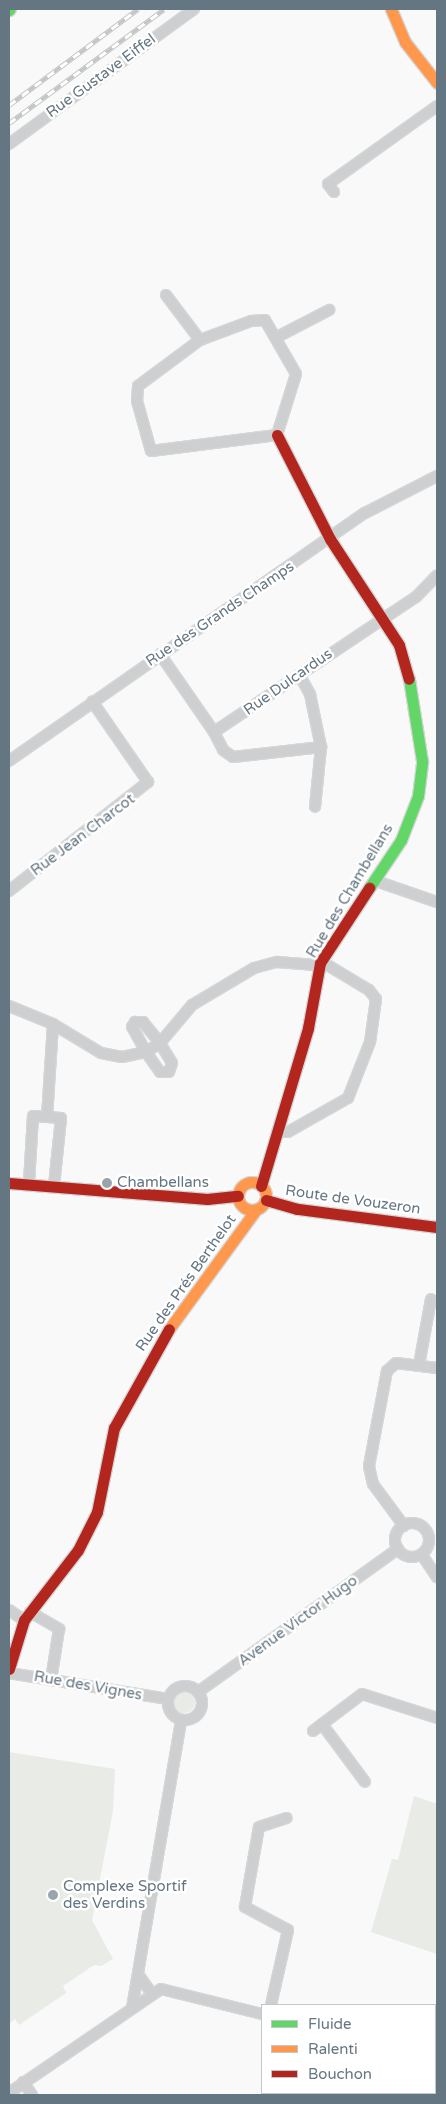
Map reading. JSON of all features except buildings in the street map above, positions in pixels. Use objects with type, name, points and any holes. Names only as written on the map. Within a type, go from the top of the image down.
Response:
[{"type":"street","name":"Rue Gustave Eiffel","points":[[9,144],[194,9]]},
{"type":"street","points":[[390,9],[405,42],[437,83]]},
{"type":"street","points":[[334,192],[328,184],[437,106]]},
{"type":"street","points":[[166,295],[200,340]]},
{"type":"street","points":[[278,337],[329,310]]},
{"type":"street","points":[[260,319],[278,337],[296,374],[277,435],[152,451],[136,390],[200,340],[260,319]]},
{"type":"street","name":"Rue des Chambellans","points":[[261,1186],[269,1171],[277,1132],[308,1028],[320,963],[376,881],[410,820],[422,761],[416,700],[384,616],[330,539],[277,435]]},
{"type":"street","name":"Rue des Grands Champs","points":[[9,760],[160,654],[392,497],[437,476]]},
{"type":"street","name":"Rue Dulcardus","points":[[214,732],[300,676],[384,616],[416,597],[437,575]]},
{"type":"street","points":[[160,654],[214,732],[223,750],[233,757],[321,747]]},
{"type":"street","points":[[300,676],[310,694],[321,747],[315,807]]},
{"type":"street","name":"Rue Jean Charcot","points":[[9,891],[148,782],[92,701]]},
{"type":"street","points":[[376,881],[437,902]]},
{"type":"street","points":[[9,1006],[53,1024],[101,1054],[122,1056],[146,1052],[160,1043],[192,1005],[231,978],[277,962],[320,963],[348,975],[376,999],[370,1042],[348,1098],[288,1132],[277,1132]]},
{"type":"street","points":[[135,1022],[143,1022],[160,1043],[172,1063],[169,1072],[160,1072],[146,1052],[132,1027],[135,1022]]},
{"type":"street","points":[[47,1117],[53,1024]]},
{"type":"street","points":[[29,1183],[34,1116],[61,1118],[54,1186]]},
{"type":"street","points":[[9,1183],[29,1183],[207,1198],[238,1196]]},
{"type":"street","points":[[246,1183],[261,1186],[266,1200],[255,1210],[240,1204],[238,1196],[246,1183]]},
{"type":"street","name":"Route de Vouzeron","points":[[266,1200],[298,1209],[437,1227]]},
{"type":"street","name":"Rue des Prés Berthelot","points":[[9,1669],[27,1616],[86,1536],[98,1510],[114,1428],[155,1350],[255,1210]]},
{"type":"street","points":[[419,1365],[431,1299]]},
{"type":"street","points":[[404,1526],[373,1484],[369,1466],[387,1371],[396,1363],[437,1368]]},
{"type":"street","points":[[429,1550],[411,1557],[398,1549],[397,1534],[404,1526],[415,1524],[425,1530],[437,1577]]},
{"type":"street","name":"Avenue Victor Hugo","points":[[198,1692],[398,1549]]},
{"type":"street","points":[[9,1610],[59,1629],[51,1680]]},
{"type":"street","name":"Rue des Vignes","points":[[9,1673],[168,1699]]},
{"type":"street","points":[[181,1686],[198,1692],[202,1702],[198,1713],[181,1720],[169,1710],[168,1699],[181,1686]]},
{"type":"street","points":[[313,1731],[362,1694],[437,1718]]},
{"type":"street","points":[[132,2008],[132,1987],[138,1974],[181,1720]]},
{"type":"street","points":[[322,1724],[365,1782]]},
{"type":"street","points":[[271,2004],[288,1930],[245,1907],[259,1827],[287,1818]]},
{"type":"street","points":[[138,1974],[152,1994]]},
{"type":"street","points":[[9,2093],[161,1988],[261,2014]]},
{"type":"street","points":[[23,2082],[32,2095]]},
{"type":"shaded area","points":[[184,1691],[192,1694],[195,1702],[192,1710],[184,1713],[176,1710],[173,1702],[176,1694]]},
{"type":"shaded area","name":"Complexe Sportif des Verdins","points":[[9,1752],[115,1769],[113,1811],[92,1920],[113,1959],[101,1966],[94,1965],[63,1986],[66,1993],[19,2025],[15,2019],[9,2024]]},
{"type":"shaded area","points":[[414,1796],[437,1804],[437,1954],[371,1932],[392,1859],[398,1860]]},
{"type":"railway","points":[[9,105],[138,9]]},
{"type":"railway","points":[[9,123],[164,9]]},
{"type":"traffic: fast","points":[[369,888],[401,840],[418,796],[422,761],[409,679]]},
{"type":"traffic: slow","points":[[391,9],[405,42],[437,83]]},
{"type":"traffic: slow","points":[[252,1182],[262,1186],[266,1196],[262,1206],[252,1210],[242,1206],[238,1196],[242,1186],[252,1182]]},
{"type":"traffic: slow","points":[[169,1329],[255,1211]]},
{"type":"traffic: jam","points":[[277,435],[330,539],[399,645],[409,679]]},
{"type":"traffic: jam","points":[[261,1186],[308,1028],[320,963],[369,888]]},
{"type":"traffic: jam","points":[[9,1183],[207,1199],[238,1196]]},
{"type":"traffic: jam","points":[[266,1200],[298,1209],[437,1227]]},
{"type":"traffic: jam","points":[[9,1669],[24,1620],[78,1550],[97,1512],[114,1428],[169,1329]]},
{"type":"place","name":"Chambellans","points":[[107,1183]]},
{"type":"place","name":"Complexe Sportif des Verdins","points":[[53,1895]]}]
